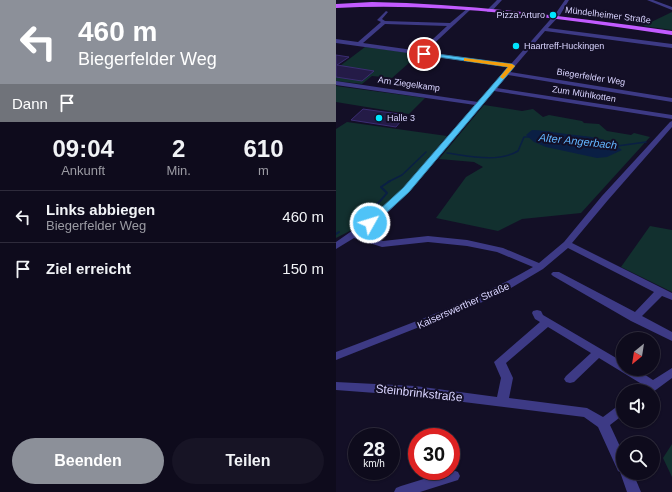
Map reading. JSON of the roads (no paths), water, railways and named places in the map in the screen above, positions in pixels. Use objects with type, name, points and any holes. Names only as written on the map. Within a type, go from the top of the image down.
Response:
[{"type":"main road","name":"Mündelheimer Straße","points":[[400,1],[422,6],[556,16],[672,33]]},
{"type":"main road","points":[[336,6],[400,1]]},
{"type":"main road","name":"Mündelheimer Straße","points":[[371,3],[409,2]]},
{"type":"street","points":[[489,11],[500,0]]},
{"type":"street","points":[[336,246],[354,235],[379,216],[395,201],[556,16],[567,0]]},
{"type":"street","points":[[650,0],[672,9]]},
{"type":"street","points":[[421,53],[468,9]]},
{"type":"street","points":[[386,12],[379,20],[384,22],[451,25]]},
{"type":"street","points":[[359,44],[384,22]]},
{"type":"street","points":[[544,29],[672,46]]},
{"type":"street","points":[[336,41],[512,66]]},
{"type":"street","name":"Biegerfelder Weg","points":[[506,73],[672,100]]},
{"type":"street","name":"Am Ziegelkamp","points":[[336,83],[479,104]]},
{"type":"street","name":"Zum Mühlkotten","points":[[493,89],[672,116]]},
{"type":"street","name":"Kaiserswerther Straße","points":[[336,356],[481,300],[540,267],[567,244],[672,123]]},
{"type":"street","points":[[354,235],[382,244],[420,240],[467,243],[500,250],[540,267]]},
{"type":"street","points":[[567,244],[672,297]]},
{"type":"street","points":[[556,274],[672,338]]},
{"type":"street","points":[[635,318],[661,291]]},
{"type":"street","points":[[536,313],[547,322],[616,363]]},
{"type":"street","points":[[502,402],[507,378],[500,362],[547,322]]},
{"type":"street","points":[[570,379],[599,352]]},
{"type":"street","points":[[656,384],[672,372]]},
{"type":"street","points":[[635,376],[645,384]]},
{"type":"street","name":"Steinbrinkstraße","points":[[336,386],[415,391],[587,413],[603,424]]},
{"type":"street","points":[[616,414],[603,424],[616,452]]},
{"type":"street","points":[[401,492],[440,480]]},
{"type":"street","points":[[629,480],[634,492]]},
{"type":"water","points":[[532,130],[588,136],[611,143],[622,150],[607,157],[597,158],[546,147],[534,142],[526,135]]},
{"type":"waterway","name":"Alter Angerbach","points":[[447,153],[483,158],[502,157],[518,151],[524,137],[529,137]]},
{"type":"waterway","name":"Alter Angerbach","points":[[617,146],[646,142]]},
{"type":"waterway","name":"Alter Angerbach","points":[[390,181],[402,175],[426,152]]},
{"type":"waterway","name":"Alter Angerbach","points":[[354,222],[380,201],[387,193],[381,187],[390,181]]},
{"type":"place","name":"Pizza Arturo","points":[[553,15]]},
{"type":"place","name":"Haartreff-Huckingen","points":[[516,46]]},
{"type":"place","name":"Halle 3","points":[[379,118]]}]
